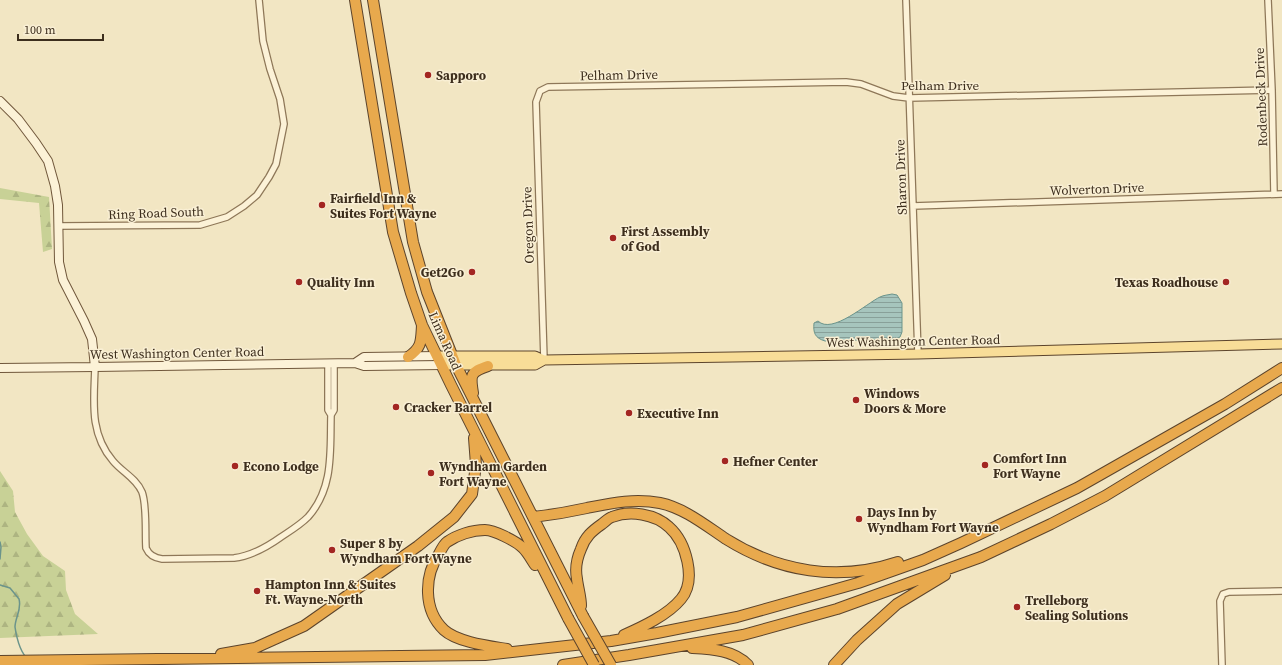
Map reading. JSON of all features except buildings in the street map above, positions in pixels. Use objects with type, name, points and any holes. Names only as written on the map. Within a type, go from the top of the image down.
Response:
[{"type":"highway","name":"Lima Road","points":[[355,0],[393,232],[422,326],[551,586],[594,665]]},
{"type":"highway","name":"Lima Road","points":[[373,0],[413,242],[427,292],[454,360],[475,405],[582,614],[611,665]]},
{"type":"highway","points":[[408,357],[418,349],[421,340],[422,326]]},
{"type":"highway","points":[[475,405],[472,374],[478,369],[488,366]]},
{"type":"highway","points":[[2,661],[456,656],[523,652],[611,641],[737,617],[858,583],[923,560],[961,543],[1077,488],[1225,404],[1282,368]]},
{"type":"highway","points":[[567,665],[743,635],[837,608],[966,563],[1051,524],[1105,496],[1282,388]]},
{"type":"highway","points":[[204,659],[219,654],[255,648],[304,626],[418,546],[454,517],[472,494],[476,465],[474,432]]},
{"type":"highway","points":[[533,518],[626,501],[639,500],[661,503],[688,514],[754,555],[790,568],[811,572],[848,572],[872,569],[961,543]]},
{"type":"highway","points":[[582,614],[581,599],[576,579],[576,569],[581,549],[588,534],[611,517],[632,513],[652,517],[669,527],[680,542],[688,562],[688,582],[681,599],[666,612],[641,628],[611,641]]},
{"type":"highway","points":[[523,652],[463,640],[444,630],[433,616],[428,596],[428,579],[433,563],[446,542],[465,533],[486,530],[507,538],[523,548],[551,586]]},
{"type":"highway","points":[[834,665],[857,640],[897,604],[966,563]]},
{"type":"highway","points":[[670,648],[715,650],[730,654],[744,661],[748,665]]},
{"type":"main road","points":[[0,101],[36,142],[48,161],[55,186],[58,206],[59,262],[63,280],[92,339],[95,367]]},
{"type":"main road","name":"West Washington Center Road","points":[[0,368],[331,363],[355,363],[364,366],[535,356],[544,360],[918,354],[1282,344]]},
{"type":"main road","name":"West Washington Center Road","points":[[355,363],[364,357],[408,357],[439,361]]},
{"type":"main road","name":"West Washington Center Road","points":[[454,360],[488,366],[535,365],[544,360]]},
{"type":"street","name":"Ring Road South","points":[[59,226],[200,225],[228,217],[257,195],[276,164],[284,124],[280,99],[268,63],[263,41],[259,0]]},
{"type":"street","name":"Sharon Drive","points":[[906,0],[918,354]]},
{"type":"street","name":"Rodenbeck Drive","points":[[1268,0],[1272,90],[1274,194]]},
{"type":"street","name":"Pelham Drive","points":[[540,90],[548,87],[846,82],[861,84],[893,96],[909,98],[1272,90]]},
{"type":"street","name":"Oregon Drive","points":[[540,90],[536,102],[544,360]]},
{"type":"street","name":"Wolverton Drive","points":[[913,206],[1282,194]]},
{"type":"street","points":[[95,367],[94,418],[97,433],[103,448],[113,462],[136,482],[143,495],[146,548],[148,552],[152,556],[162,559],[234,558],[244,557],[256,552],[293,530],[308,517],[324,490],[330,470],[331,415],[328,410],[331,363]]},
{"type":"street","points":[[1222,665],[1220,601],[1223,594],[1229,592],[1282,591]]},
{"type":"green space","points":[[0,188],[49,197],[52,249],[43,252],[39,203],[0,199]]},
{"type":"green space","points":[[0,471],[13,491],[15,512],[27,534],[43,556],[65,571],[66,590],[75,614],[98,634],[0,638]]},
{"type":"water","points":[[884,295],[897,295],[902,303],[902,332],[900,337],[896,339],[825,341],[815,335],[814,323],[818,321],[824,324],[832,324],[849,316]]},
{"type":"waterway","points":[[0,542],[0,559]]},
{"type":"waterway","points":[[0,585],[10,588],[19,599],[20,606],[15,627],[16,635],[26,657]]},
{"type":"place","name":"Sapporo","points":[[428,75]]},
{"type":"place","name":"Fairfield Inn & Suites Fort Wayne","points":[[322,205]]},
{"type":"place","name":"First Assembly of God","points":[[613,238]]},
{"type":"place","name":"Get2Go","points":[[472,272]]},
{"type":"place","name":"Quality Inn","points":[[299,282]]},
{"type":"place","name":"Texas Roadhouse","points":[[1226,282]]},
{"type":"place","name":"Windows Doors & More","points":[[856,400]]},
{"type":"place","name":"Cracker Barrel","points":[[396,407]]},
{"type":"place","name":"Executive Inn","points":[[629,413]]},
{"type":"place","name":"Hefner Center","points":[[725,461]]},
{"type":"place","name":"Comfort Inn Fort Wayne","points":[[985,465]]},
{"type":"place","name":"Econo Lodge","points":[[235,466]]},
{"type":"place","name":"Wyndham Garden Fort Wayne","points":[[431,473]]},
{"type":"place","name":"Days Inn by Wyndham Fort Wayne","points":[[859,519]]},
{"type":"place","name":"Super 8 by Wyndham Fort Wayne","points":[[332,550]]},
{"type":"place","name":"Hampton Inn & Suites Ft. Wayne-North","points":[[257,591]]},
{"type":"place","name":"Trelleborg Sealing Solutions","points":[[1017,607]]}]
